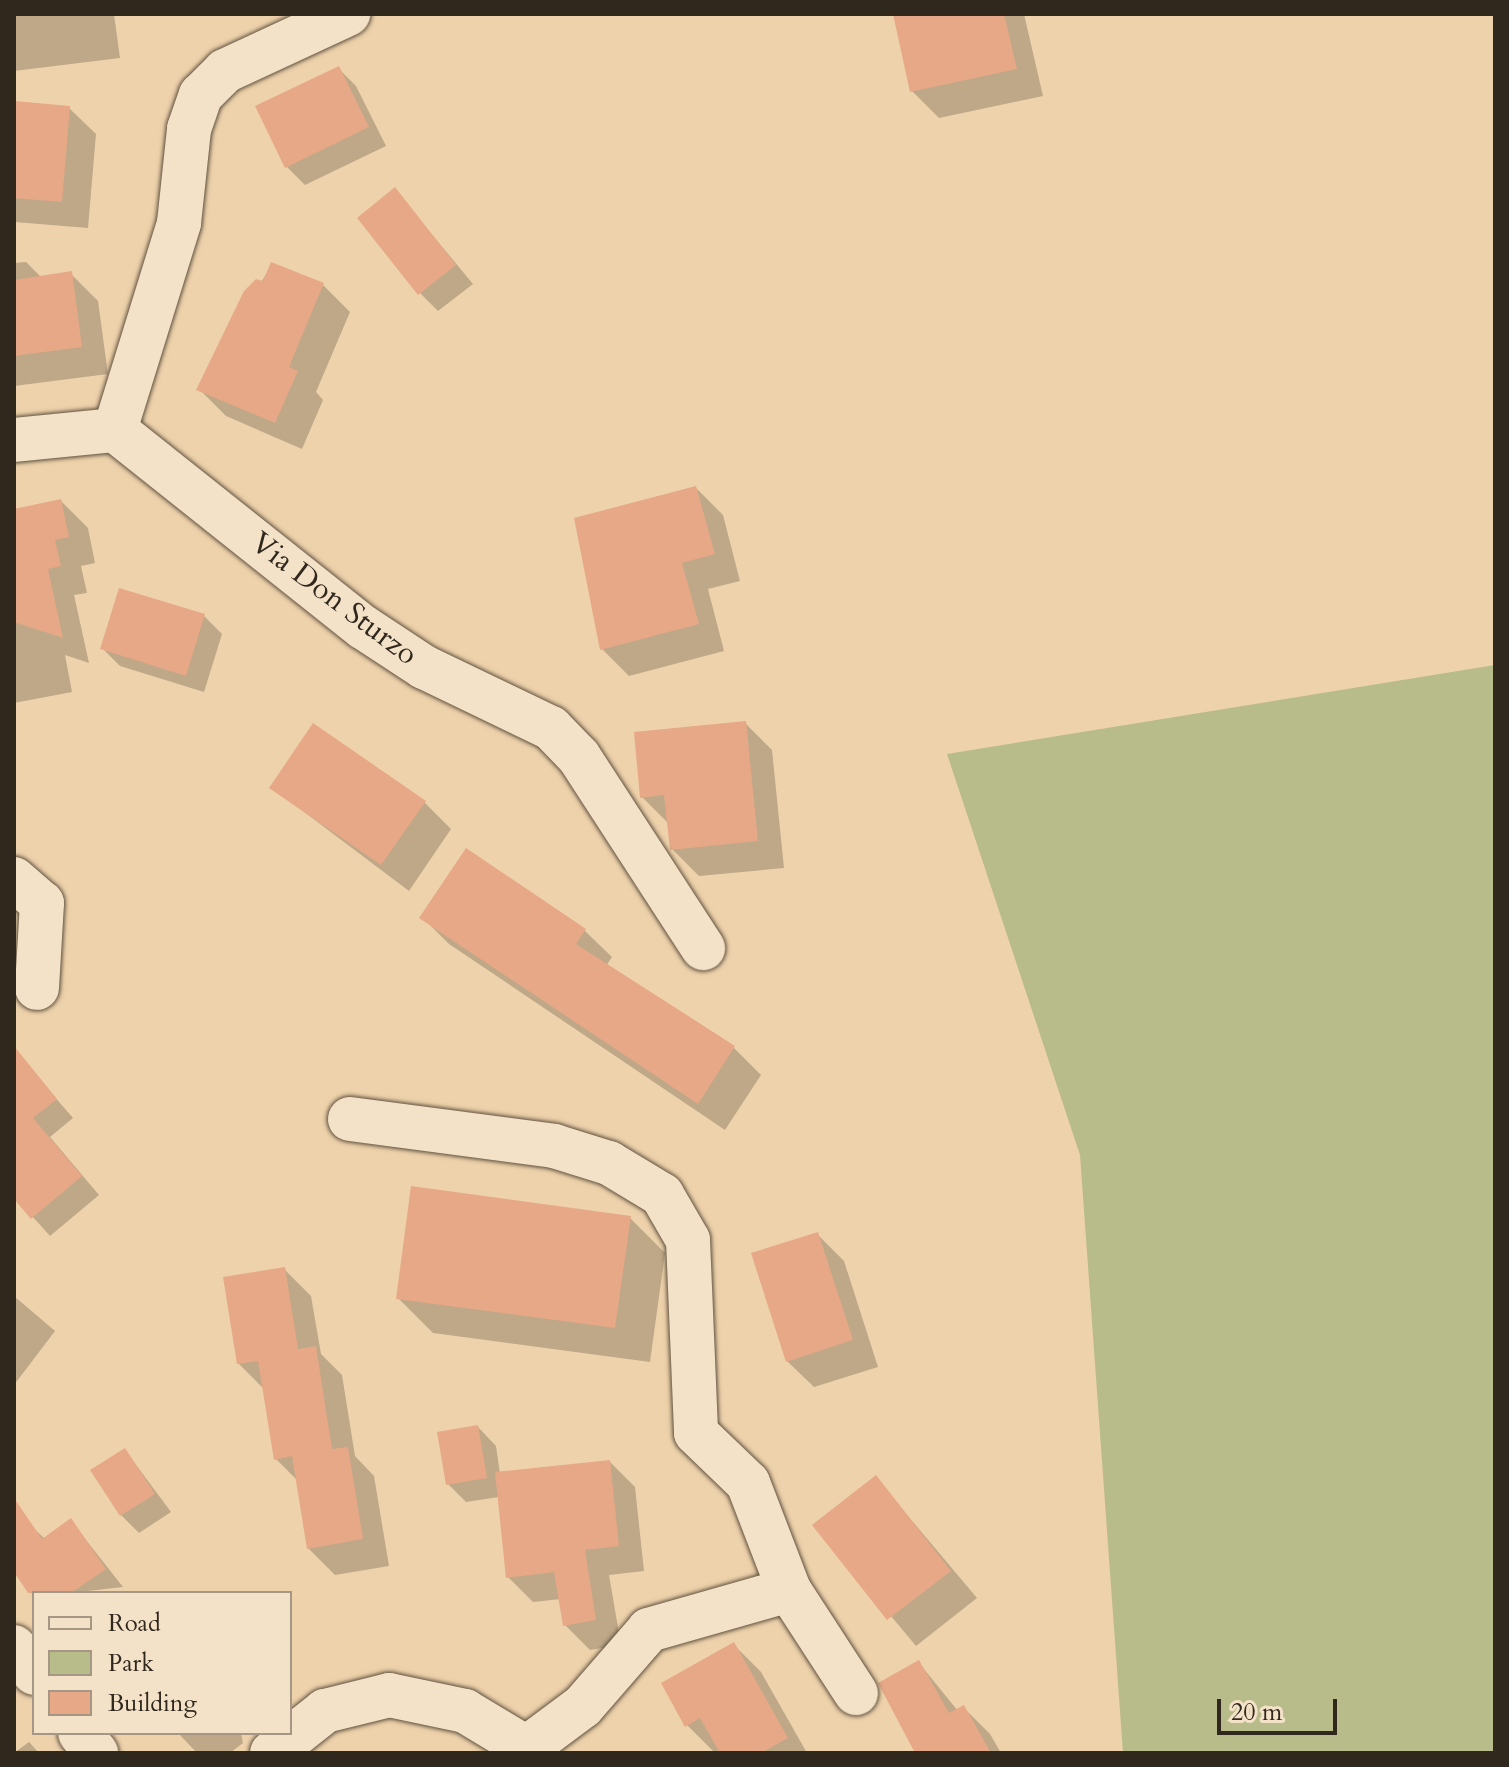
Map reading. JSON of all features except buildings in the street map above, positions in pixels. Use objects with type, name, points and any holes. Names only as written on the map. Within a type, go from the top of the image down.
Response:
[{"type":"street","points":[[14,440],[115,430],[179,223],[189,129],[201,95],[225,71],[348,14]]},
{"type":"street","name":"Via Don Sturzo","points":[[115,430],[370,632],[560,736],[703,948]]},
{"type":"street","points":[[14,879],[42,903],[37,988]]},
{"type":"street","points":[[350,1119],[554,1146],[609,1163],[662,1195],[679,1217],[690,1251],[696,1433],[748,1483],[789,1590],[856,1693]]},
{"type":"street","points":[[272,1753],[325,1711],[389,1695],[465,1711],[532,1750],[583,1706],[649,1630],[789,1590]]},
{"type":"street","points":[[14,1647],[32,1670]]},
{"type":"street","points":[[82,1735],[96,1753]]},
{"type":"green space","points":[[1495,665],[1495,1753],[1123,1753],[1080,1155],[947,754]]}]
